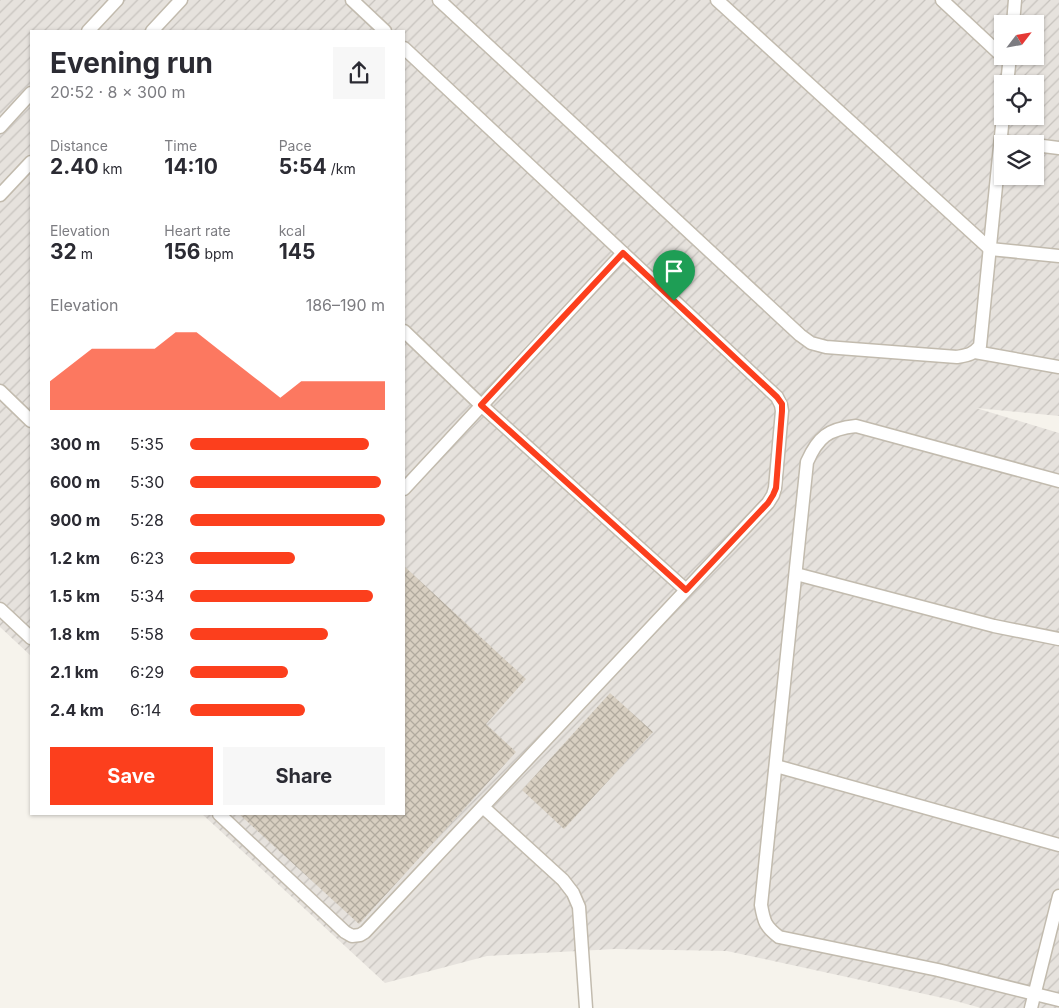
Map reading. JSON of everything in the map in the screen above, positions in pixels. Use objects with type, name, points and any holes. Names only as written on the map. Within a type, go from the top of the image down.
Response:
[{"type":"lane","points":[[89,30],[117,0]]},
{"type":"lane","points":[[153,30],[181,0]]},
{"type":"lane","points":[[352,0],[384,30]]},
{"type":"lane","points":[[439,0],[800,335],[811,343],[826,346],[957,357],[975,352],[980,346],[997,185]]},
{"type":"lane","points":[[717,0],[990,249],[1059,256]]},
{"type":"lane","points":[[942,0],[994,47]]},
{"type":"lane","points":[[1014,15],[1015,0]]},
{"type":"lane","points":[[220,815],[346,932],[356,936],[365,932],[768,503],[776,488],[782,411],[782,404],[777,397],[405,49]]},
{"type":"lane","points":[[0,127],[30,94]]},
{"type":"lane","points":[[1044,146],[1059,148]]},
{"type":"lane","points":[[0,196],[30,163]]},
{"type":"lane","points":[[405,488],[623,253]]},
{"type":"lane","points":[[405,332],[481,405],[686,590]]},
{"type":"lane","points":[[975,352],[1059,367]]},
{"type":"lane","points":[[0,392],[30,420]]},
{"type":"lane","points":[[1059,481],[856,426],[841,428],[831,432],[821,439],[814,448],[807,462],[761,906],[768,929],[778,937],[938,970],[1059,1000]]},
{"type":"lane","points":[[796,574],[994,626],[1059,639]]},
{"type":"lane","points":[[0,609],[30,637]]},
{"type":"lane","points":[[776,766],[1059,845]]},
{"type":"lane","points":[[483,806],[563,880],[574,893],[578,907],[586,1008]]},
{"type":"lane","points":[[1031,1008],[1059,896]]},
{"type":"shaded area","points":[[0,0],[1059,0],[1059,416],[976,408],[1059,433],[1059,1008],[981,1008],[727,951],[615,949],[487,956],[385,983],[203,815],[405,815],[405,30],[30,30],[30,655],[0,627]]},
{"type":"building","points":[[405,567],[526,679],[486,724],[516,752],[359,924],[240,815],[405,815]]},
{"type":"building","points":[[610,693],[653,732],[564,829],[522,790]]},
{"type":"route","points":[[623,253],[674,301],[777,397],[782,404],[776,488],[773,495],[768,503],[686,590],[481,405],[623,253]]}]
